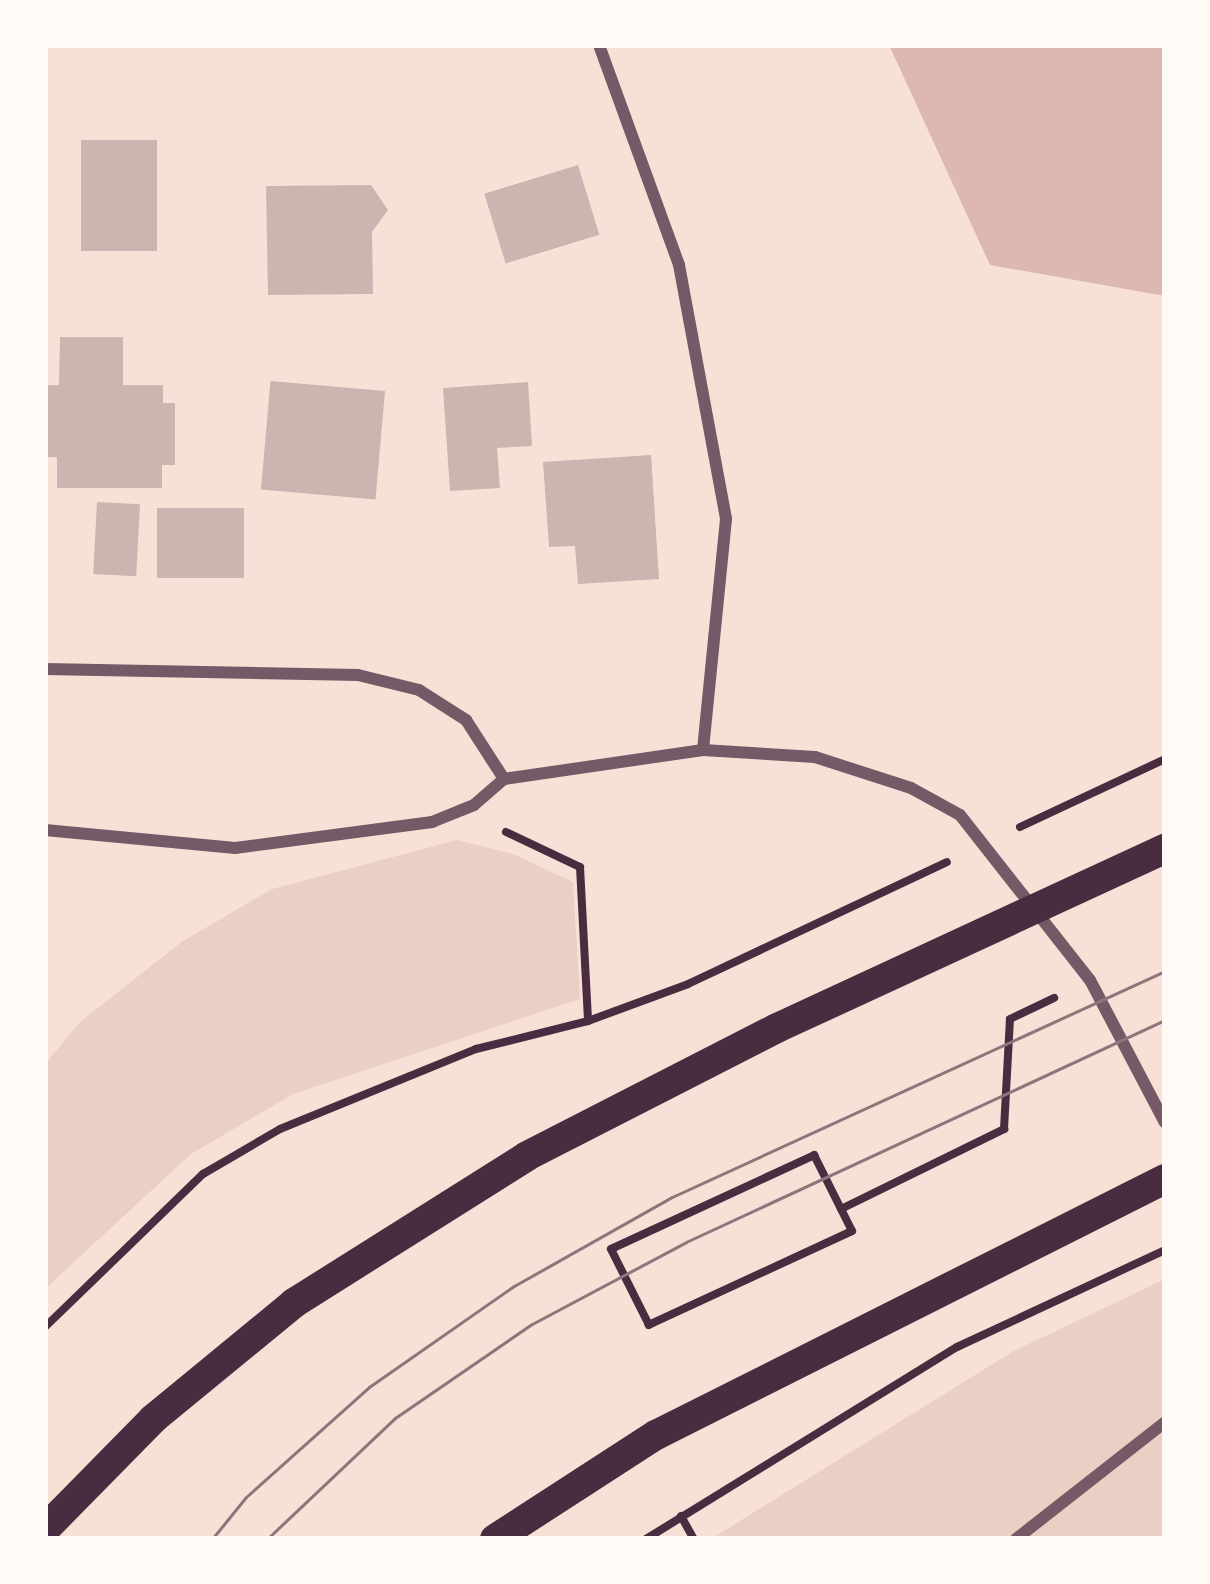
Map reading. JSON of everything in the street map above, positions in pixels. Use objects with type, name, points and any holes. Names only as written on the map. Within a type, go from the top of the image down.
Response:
[{"type":"main road","points":[[45,1529],[153,1419],[294,1303],[527,1156],[777,1028],[1165,849]]},
{"type":"main road","points":[[494,1539],[656,1435],[925,1293],[1165,1179]]},
{"type":"street","points":[[599,45],[680,265],[726,520],[703,751]]},
{"type":"street","points":[[45,669],[358,675],[419,691],[466,720],[504,779]]},
{"type":"street","points":[[45,830],[235,848],[432,822],[474,805],[504,779],[703,751],[815,757],[911,788],[960,815],[1090,980],[1165,1123]]},
{"type":"street","points":[[1016,1539],[1165,1422]]},
{"type":"path","points":[[1013,830],[1165,759]]},
{"type":"path","points":[[506,836],[580,867],[588,1021]]},
{"type":"path","points":[[45,1327],[203,1174],[280,1129],[476,1049],[588,1021],[688,984],[970,851]]},
{"type":"path","points":[[841,1209],[1004,1129],[1010,1019]]},
{"type":"path","points":[[814,1155],[841,1209],[852,1231],[649,1325],[611,1249],[814,1155]]},
{"type":"path","points":[[646,1539],[957,1347],[1165,1250]]},
{"type":"path","points":[[681,1516],[694,1539]]},
{"type":"shaded area","points":[[889,45],[1165,45],[1165,296],[990,265]]},
{"type":"shaded area","points":[[457,840],[513,854],[573,882],[580,999],[293,1094],[191,1154],[45,1289],[45,1064],[81,1021],[183,941],[272,889]]},
{"type":"shaded area","points":[[1165,1279],[1165,1539],[711,1539],[1012,1352]]},
{"type":"building","points":[[81,140],[157,140],[157,251],[81,251]]},
{"type":"building","points":[[578,165],[599,235],[506,263],[484,194]]},
{"type":"building","points":[[371,185],[388,210],[372,232],[373,294],[268,295],[266,186]]},
{"type":"building","points":[[60,337],[123,337],[123,385],[163,385],[163,403],[175,403],[175,465],[162,465],[162,488],[57,488],[57,457],[45,457],[45,385],[59,385]]},
{"type":"building","points":[[270,381],[385,391],[376,500],[261,490]]},
{"type":"building","points":[[528,382],[532,446],[497,448],[500,488],[450,491],[443,388]]},
{"type":"building","points":[[651,455],[659,579],[578,584],[575,546],[549,547],[543,462]]},
{"type":"building","points":[[97,502],[140,504],[136,576],[93,574]]},
{"type":"building","points":[[157,508],[244,508],[244,578],[157,578]]},
{"type":"tram line","points":[[212,1539],[246,1497],[369,1387],[514,1286],[672,1197],[1165,971]]},
{"type":"tram line","points":[[267,1539],[395,1418],[532,1324],[686,1242],[1165,1020]]}]
